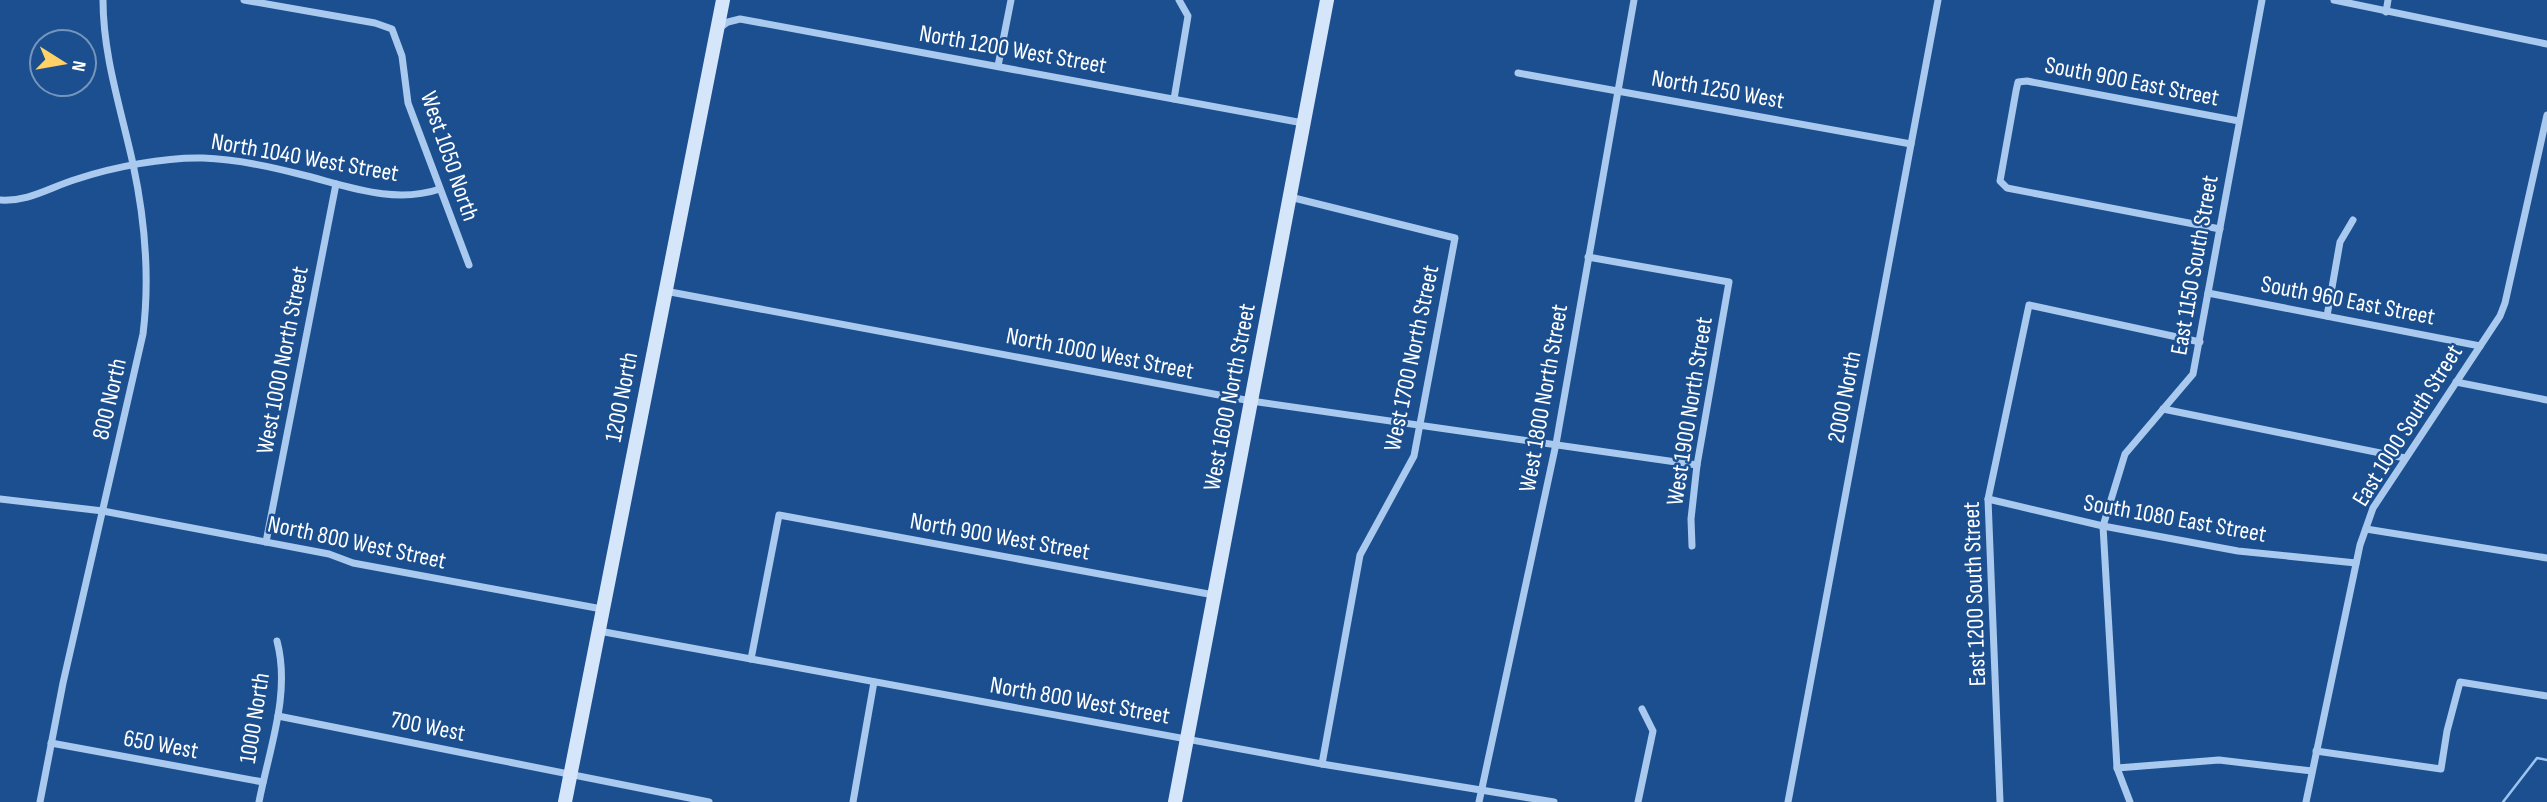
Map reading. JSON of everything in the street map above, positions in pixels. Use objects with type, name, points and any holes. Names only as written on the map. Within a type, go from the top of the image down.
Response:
[{"type":"street","name":"800 North","points":[[40,802],[143,334],[146,304],[143,216],[108,55],[103,0]]},
{"type":"street","name":"West 1050 North","points":[[244,0],[392,29],[402,56],[408,103],[469,265]]},
{"type":"street","name":"1200 North","points":[[565,802],[723,0]]},
{"type":"street","points":[[998,66],[1011,0]]},
{"type":"street","points":[[1174,99],[1188,16],[1179,0]]},
{"type":"street","name":"West 1600 North Street","points":[[1175,802],[1326,0]]},
{"type":"street","name":"West 1800 North Street","points":[[1479,802],[1556,444],[1634,0]]},
{"type":"street","name":"2000 North","points":[[1788,802],[1938,0]]},
{"type":"street","name":"East 1150 South Street","points":[[2130,802],[2117,768],[2103,526],[2125,454],[2193,374],[2262,0]]},
{"type":"street","points":[[2334,0],[2547,44]]},
{"type":"street","points":[[2386,12],[2388,0]]},
{"type":"street","name":"North 1200 West Street","points":[[718,29],[728,22],[740,19],[1304,123]]},
{"type":"street","name":"North 1250 West","points":[[1518,73],[1911,144]]},
{"type":"street","name":"South 900 East Street","points":[[2220,229],[2007,188],[2000,181],[2018,82],[2027,80],[2239,121]]},
{"type":"street","name":"East 1000 South Street","points":[[2306,802],[2356,563],[2373,508],[2500,316],[2547,115]]},
{"type":"street","name":"North 1040 West Street","points":[[0,200],[31,197],[75,179],[133,166],[201,158],[223,159],[298,173],[380,194],[427,193],[440,188]]},
{"type":"street","name":"West 1000 North Street","points":[[266,542],[336,184]]},
{"type":"street","name":"West 1700 North Street","points":[[1290,197],[1455,238],[1414,456],[1360,555],[1322,764]]},
{"type":"street","points":[[2327,316],[2340,242],[2353,220]]},
{"type":"street","name":"West 1900 North Street","points":[[1588,257],[1730,282],[1697,465],[1691,519],[1692,546]]},
{"type":"street","name":"North 1000 West Street","points":[[664,290],[1251,401],[1697,465]]},
{"type":"street","name":"South 960 East Street","points":[[2208,293],[2480,346]]},
{"type":"street","name":"East 1200 South Street","points":[[2000,802],[1989,499],[2029,305],[2200,342]]},
{"type":"street","points":[[2456,382],[2547,400]]},
{"type":"street","points":[[2164,409],[2405,458]]},
{"type":"street","name":"North 800 West Street","points":[[0,499],[103,511],[329,554],[353,563],[603,609]]},
{"type":"street","name":"South 1080 East Street","points":[[1989,499],[2103,526],[2238,551],[2356,563]]},
{"type":"street","name":"North 900 West Street","points":[[751,659],[779,515],[1214,595]]},
{"type":"street","points":[[2366,529],[2547,558]]},
{"type":"street","name":"North 800 West Street","points":[[599,631],[1322,764],[1554,802]]},
{"type":"street","name":"1000 North","points":[[259,802],[278,716],[283,663],[277,640]]},
{"type":"street","points":[[853,802],[874,682]]},
{"type":"street","points":[[2316,751],[2441,769],[2447,731],[2460,682],[2547,696]]},
{"type":"street","points":[[1638,802],[1653,732],[1642,709]]},
{"type":"street","name":"700 West","points":[[278,716],[709,802]]},
{"type":"street","name":"650 West","points":[[51,743],[263,782]]},
{"type":"street","points":[[2117,768],[2219,760],[2312,771]]},
{"type":"waterway","points":[[2503,802],[2537,758],[2547,760]]}]
